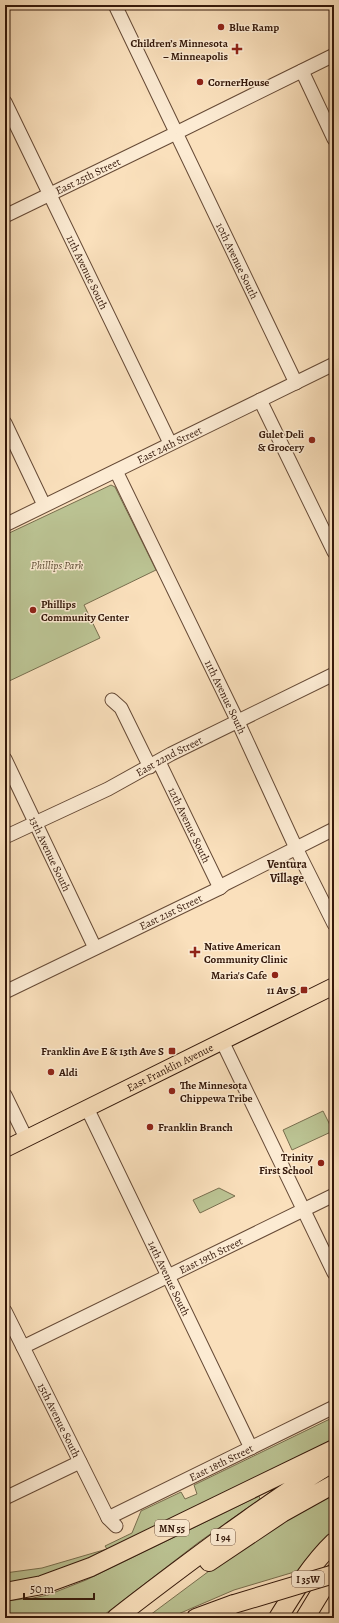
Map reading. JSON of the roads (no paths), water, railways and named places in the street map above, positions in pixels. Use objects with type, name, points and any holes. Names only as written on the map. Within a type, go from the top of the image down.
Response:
[{"type":"highway","name":"MN 55","points":[[5,1592],[42,1586],[91,1567],[334,1449]]},
{"type":"highway","name":"I 94","points":[[116,1618],[163,1581],[256,1513],[307,1478],[334,1462]]},
{"type":"highway","points":[[120,1618],[178,1583],[282,1513],[334,1484]]},
{"type":"highway","points":[[278,1618],[325,1550],[334,1542]]},
{"type":"highway","name":"I 35W","points":[[286,1618],[312,1572],[334,1542]]},
{"type":"highway","points":[[196,1618],[234,1604],[334,1574]]},
{"type":"highway","name":"I 35W","points":[[305,1618],[334,1574]]},
{"type":"main road","name":"East Franklin Avenue","points":[[5,1148],[334,986]]},
{"type":"street","name":"10th Avenue South","points":[[115,5],[296,383]]},
{"type":"street","name":"East 25th Street","points":[[5,216],[334,55]]},
{"type":"street","points":[[302,71],[334,139]]},
{"type":"street","name":"11th Avenue South","points":[[5,102],[170,444]]},
{"type":"street","name":"East 24th Street","points":[[5,525],[334,364]]},
{"type":"street","points":[[260,400],[334,552]]},
{"type":"street","points":[[5,423],[44,505]]},
{"type":"street","name":"11th Avenue South","points":[[116,470],[238,722],[296,848],[334,924]]},
{"type":"street","name":"East 22nd Street","points":[[5,838],[108,789],[171,754],[334,674]]},
{"type":"street","name":"12th Avenue South","points":[[112,700],[121,708],[154,764],[220,888]]},
{"type":"street","name":"13th Avenue South","points":[[5,760],[95,948]]},
{"type":"street","name":"East 21st Street","points":[[5,992],[220,888],[225,884],[334,829]]},
{"type":"street","points":[[222,1041],[334,1274]]},
{"type":"street","points":[[5,1095],[26,1138]]},
{"type":"street","name":"14th Avenue South","points":[[86,1108],[251,1448]]},
{"type":"street","name":"East 19th Street","points":[[23,1347],[334,1195]]},
{"type":"street","name":"15th Avenue South","points":[[7,1319],[23,1347],[80,1462],[112,1522]]},
{"type":"street","name":"East 18th Street","points":[[112,1522],[251,1448],[334,1407]]},
{"type":"street","points":[[5,1498],[80,1462]]},
{"type":"place","name":"Blue Ramp","points":[[221,27]]},
{"type":"place","name":"Children’s Minnesota – Minneapolis","points":[[237,49]]},
{"type":"place","name":"CornerHouse","points":[[200,82]]},
{"type":"place","name":"Gulet Deli & Grocery","points":[[312,440]]},
{"type":"place","name":"Phillips Community Center","points":[[33,610]]},
{"type":"place","name":"Native American Community Clinic","points":[[195,952]]},
{"type":"place","name":"Maria's Cafe","points":[[275,975]]},
{"type":"place","name":"11 Av S","points":[[304,990]]},
{"type":"place","name":"Franklin Ave E & 13th Ave S","points":[[172,1051]]},
{"type":"place","name":"Aldi","points":[[51,1072]]},
{"type":"place","name":"The Minnesota Chippewa Tribe","points":[[172,1091]]},
{"type":"place","name":"Franklin Branch","points":[[150,1127]]},
{"type":"place","name":"Trinity First School","points":[[321,1163]]},
{"type":"district","name":"Ventura Village","points":[[287,871]]},
{"type":"park label","name":"Phillips Park","points":[[57,565]]}]
